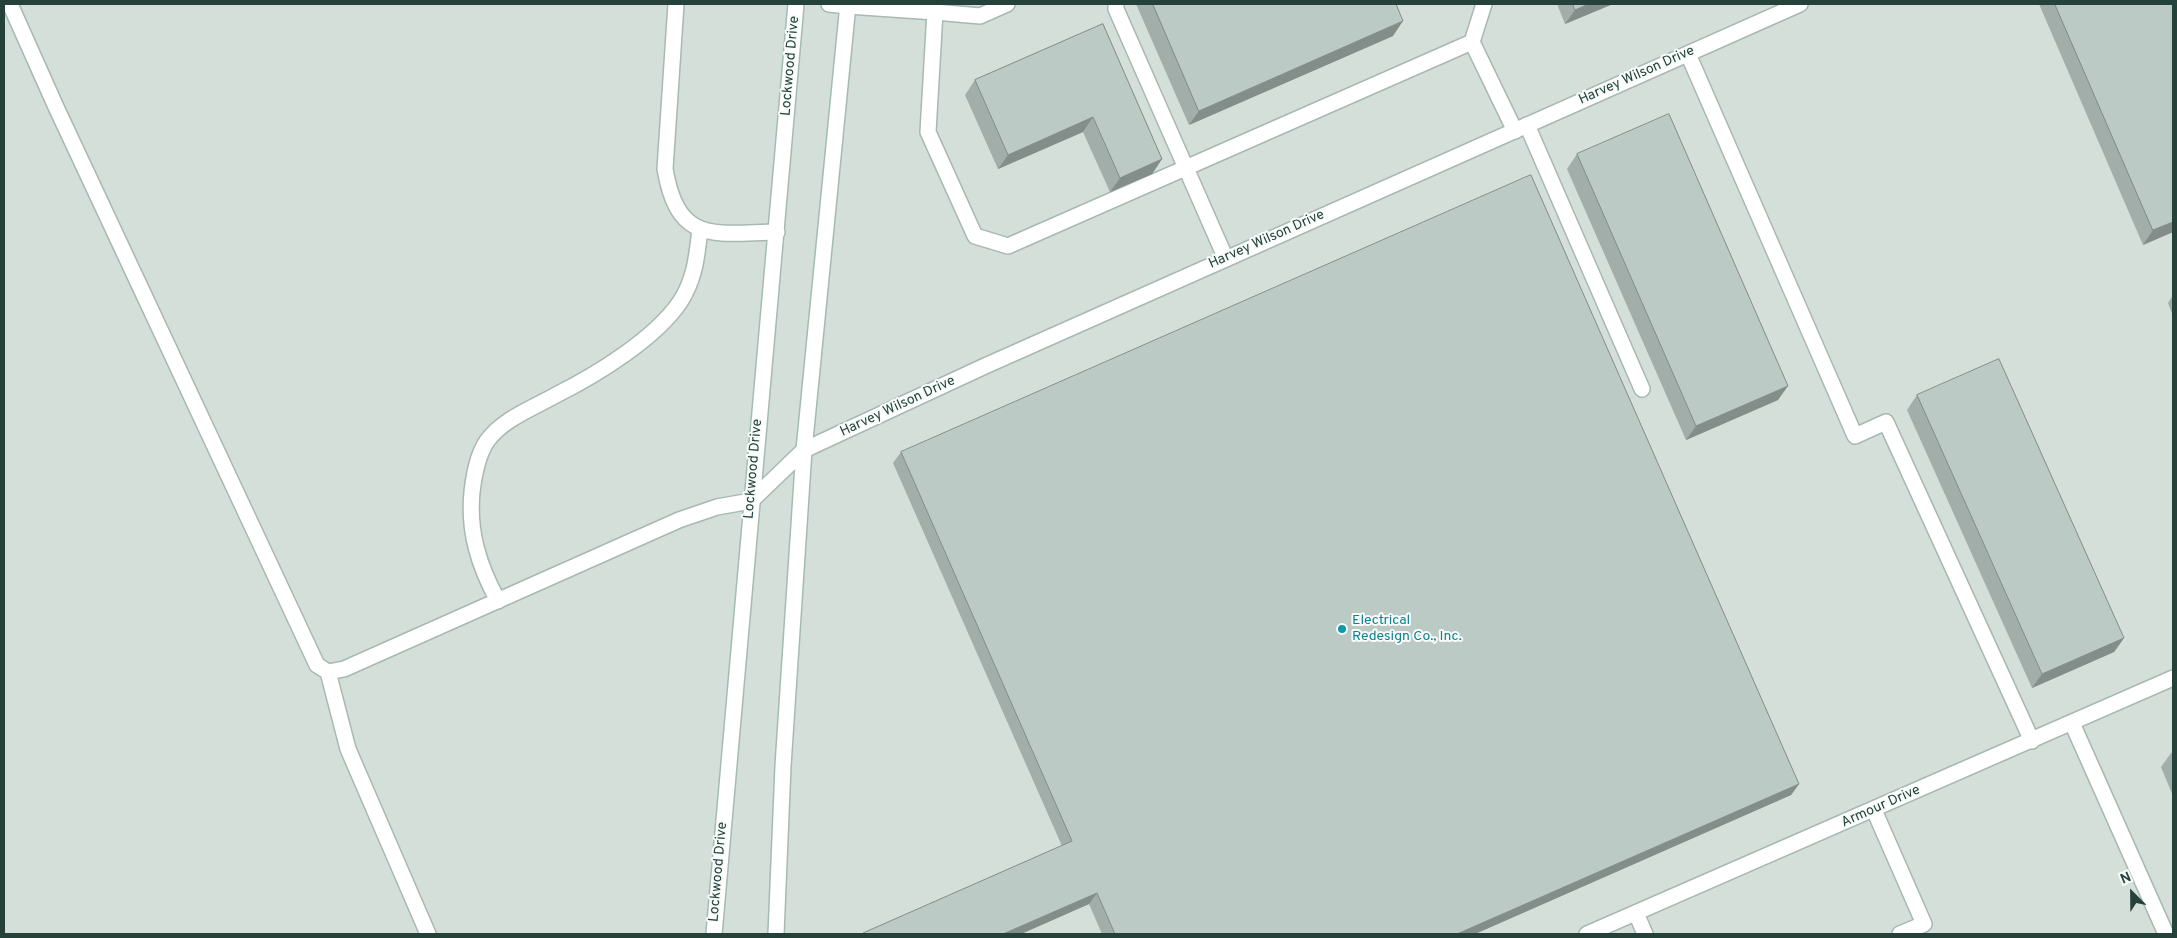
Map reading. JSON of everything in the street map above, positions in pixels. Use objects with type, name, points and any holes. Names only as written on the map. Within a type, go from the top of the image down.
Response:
[{"type":"main road","points":[[10,4],[64,125],[307,644],[317,665],[328,672],[348,749],[428,934]]},
{"type":"main road","points":[[676,4],[664,169],[669,191],[676,207],[686,220],[700,230],[714,232],[777,232]]},
{"type":"main road","name":"Lockwood Drive","points":[[714,934],[796,4]]},
{"type":"main road","points":[[829,4],[980,16],[1007,4]]},
{"type":"main road","points":[[1116,4],[1116,9],[1226,259]]},
{"type":"main road","points":[[1484,4],[1472,42],[1521,128],[1642,389]]},
{"type":"main road","name":"Harvey Wilson Drive","points":[[751,501],[804,450],[1226,259],[1800,4]]},
{"type":"main road","points":[[776,934],[784,757],[804,450],[848,5]]},
{"type":"main road","points":[[934,12],[928,132],[975,236],[1008,246],[1472,42]]},
{"type":"main road","points":[[1688,54],[1856,436],[1886,422],[2032,741]]},
{"type":"main road","points":[[498,601],[485,577],[476,552],[472,530],[471,501],[473,479],[478,460],[487,441],[506,422],[605,367],[633,348],[662,323],[680,302],[695,273],[700,230]]},
{"type":"main road","points":[[328,672],[344,669],[679,520],[717,507],[751,501]]},
{"type":"main road","name":"Armour Drive","points":[[1588,934],[2173,678]]},
{"type":"main road","points":[[2072,723],[2166,934]]},
{"type":"main road","points":[[1874,810],[1929,929],[1900,934]]},
{"type":"main road","points":[[1636,913],[1645,934]]},
{"type":"shaded area","points":[[4,4],[2173,4],[2173,934],[4,934]]},
{"type":"building","points":[[1153,4],[1396,4],[1403,21],[1199,111]]},
{"type":"building","points":[[1573,4],[1589,4],[1575,10]]},
{"type":"building","points":[[2055,4],[2173,4],[2173,222],[2153,230]]},
{"type":"building","points":[[1103,24],[1162,159],[1120,178],[1093,117],[1008,155],[975,80]]},
{"type":"building","points":[[1669,114],[1788,386],[1696,426],[1577,154]]},
{"type":"building","name":"Electrical Redesign Co., Inc.","points":[[1531,175],[1799,784],[1457,934],[1115,934],[1097,893],[1003,934],[864,934],[1072,841],[901,452]]},
{"type":"building","points":[[1999,359],[2124,638],[2042,674],[1917,395]]},
{"type":"place","name":"Electrical Redesign Co., Inc.","points":[[1342,629]]}]
